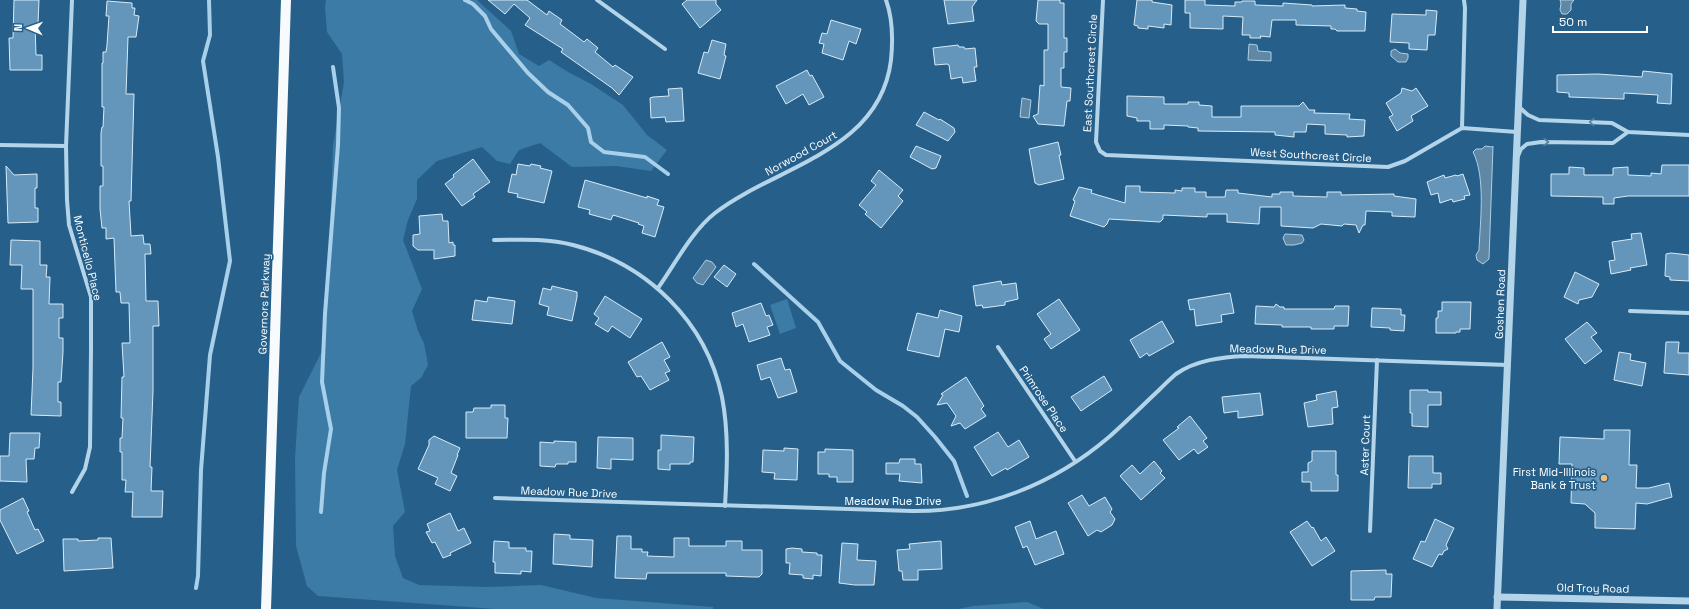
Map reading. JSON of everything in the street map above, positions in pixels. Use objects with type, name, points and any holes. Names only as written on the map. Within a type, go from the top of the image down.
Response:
[{"type":"main road","name":"Governors Parkway","points":[[266,609],[286,0]]},
{"type":"street","name":"Monticello Place","points":[[72,0],[66,146],[66,200],[69,225],[76,250],[85,271],[91,297],[90,443],[85,469],[72,492]]},
{"type":"street","points":[[597,0],[665,49]]},
{"type":"street","name":"Norwood Court","points":[[658,288],[699,229],[713,215],[737,198],[834,147],[850,135],[864,121],[876,104],[884,87],[890,68],[893,46],[892,24],[886,0]]},
{"type":"street","name":"East Southcrest Circle","points":[[1098,147],[1097,127],[1103,0]]},
{"type":"street","points":[[1464,0],[1462,128],[1517,132]]},
{"type":"street","name":"Goshen Road","points":[[1497,609],[1523,0]]},
{"type":"street","points":[[1518,106],[1528,115],[1539,120],[1612,123],[1628,132],[1689,135]]},
{"type":"street","name":"West Southcrest Circle","points":[[1098,147],[1102,153],[1109,155],[1388,167],[1404,161],[1462,128]]},
{"type":"street","points":[[1517,160],[1521,149],[1527,144],[1541,142],[1612,143],[1628,132]]},
{"type":"street","points":[[0,145],[66,146]]},
{"type":"street","points":[[494,240],[547,240],[572,244],[596,252],[621,262],[641,275],[658,288],[682,314],[708,353],[716,374],[722,397],[726,428],[727,467],[725,506]]},
{"type":"street","points":[[1630,311],[1689,313]]},
{"type":"street","name":"Primrose Place","points":[[998,347],[1076,461]]},
{"type":"street","name":"Meadow Rue Drive","points":[[495,498],[912,512],[953,509],[987,503],[1025,490],[1050,477],[1076,461],[1109,437],[1176,375],[1202,362],[1225,357],[1246,356],[1508,365]]},
{"type":"street","name":"Aster Court","points":[[1370,531],[1377,360]]},
{"type":"street","name":"Old Troy Road","points":[[1497,597],[1689,601]]},
{"type":"shaded area","points":[[326,0],[477,0],[511,31],[519,54],[539,66],[549,60],[591,84],[623,105],[647,135],[667,150],[651,171],[616,166],[572,167],[540,143],[519,150],[510,164],[497,161],[482,147],[437,161],[417,180],[417,199],[408,220],[403,240],[422,289],[412,311],[418,331],[424,343],[428,365],[421,378],[411,386],[405,444],[397,470],[405,512],[393,526],[395,556],[403,578],[419,585],[486,587],[541,585],[596,598],[713,607],[713,609],[495,609],[318,596],[307,586],[296,546],[295,458],[299,397],[322,351],[329,263],[333,146],[344,82],[342,54],[327,32],[325,7]]},
{"type":"shaded area","points":[[1560,0],[1574,0],[1571,4],[1571,10],[1567,14],[1562,14],[1560,10]]},
{"type":"shaded area","points":[[1249,44],[1257,45],[1258,51],[1271,52],[1271,61],[1248,60]]},
{"type":"shaded area","points":[[1395,49],[1400,53],[1408,54],[1406,62],[1398,62],[1391,56],[1391,51]]},
{"type":"shaded area","points":[[1022,98],[1031,100],[1029,118],[1020,117]]},
{"type":"shaded area","points":[[1485,146],[1493,146],[1489,259],[1483,264],[1477,260],[1476,255],[1479,250],[1481,187],[1480,174],[1473,152],[1476,149],[1482,149]]},
{"type":"shaded area","points":[[1285,234],[1302,235],[1304,240],[1302,243],[1286,245],[1283,238]]},
{"type":"shaded area","points":[[706,260],[712,262],[716,267],[703,285],[697,283],[693,278]]},
{"type":"shaded area","points":[[787,299],[796,328],[780,334],[770,305]]},
{"type":"shaded area","points":[[1027,602],[1044,609],[958,609],[973,606]]},
{"type":"building","points":[[14,0],[39,0],[38,24],[35,24],[36,55],[42,55],[42,70],[10,70],[9,38],[13,38]]},
{"type":"building","points":[[488,0],[527,0],[547,15],[549,11],[562,20],[560,24],[584,42],[587,39],[598,48],[595,52],[613,67],[615,65],[633,77],[619,95],[612,88],[561,52],[563,49],[525,25],[530,18],[514,4],[505,14]]},
{"type":"building","points":[[687,0],[716,0],[716,4],[721,10],[700,28],[682,4]]},
{"type":"building","points":[[944,0],[977,0],[972,7],[974,21],[948,24]]},
{"type":"building","points":[[1038,0],[1060,0],[1060,3],[1064,3],[1064,38],[1067,38],[1067,52],[1064,52],[1064,68],[1061,68],[1061,87],[1071,88],[1070,101],[1067,101],[1064,126],[1038,124],[1033,116],[1038,114],[1040,85],[1044,86],[1044,50],[1048,50],[1048,24],[1039,24],[1036,21]]},
{"type":"building","points":[[1137,0],[1152,0],[1152,2],[1172,5],[1171,25],[1164,24],[1164,28],[1148,26],[1148,29],[1138,28],[1138,26],[1134,25]]},
{"type":"building","points":[[1185,0],[1205,0],[1205,5],[1235,6],[1235,2],[1242,1],[1255,1],[1255,5],[1283,6],[1283,3],[1312,6],[1345,5],[1345,8],[1357,9],[1357,11],[1366,12],[1365,31],[1337,31],[1335,29],[1331,29],[1331,26],[1296,25],[1296,20],[1272,20],[1270,37],[1260,36],[1261,38],[1250,38],[1250,35],[1242,35],[1243,17],[1223,16],[1223,29],[1190,28],[1190,13],[1185,13]]},
{"type":"building","points":[[107,1],[132,3],[132,8],[135,8],[134,15],[139,16],[136,37],[128,37],[126,94],[134,94],[131,201],[129,201],[131,236],[143,235],[144,244],[150,244],[151,254],[145,254],[146,301],[158,301],[159,326],[153,326],[153,391],[150,467],[152,467],[151,491],[163,491],[162,517],[132,517],[133,492],[125,492],[126,480],[122,480],[122,452],[120,452],[120,438],[122,438],[123,418],[121,418],[122,377],[124,377],[122,343],[130,343],[129,303],[121,303],[120,292],[116,292],[114,238],[106,239],[106,228],[102,228],[100,209],[100,186],[103,186],[103,166],[101,166],[101,133],[103,127],[104,107],[102,107],[102,63],[103,52],[106,52],[107,45],[109,16],[106,16]]},
{"type":"building","points":[[1426,10],[1437,11],[1435,35],[1428,35],[1427,50],[1409,49],[1409,43],[1390,42],[1392,14],[1426,15]]},
{"type":"building","points":[[831,20],[861,29],[856,44],[849,41],[843,60],[822,53],[824,44],[819,43],[822,33],[827,34]]},
{"type":"building","points":[[712,40],[726,44],[724,55],[726,56],[720,79],[698,73],[704,52],[708,53]]},
{"type":"building","points":[[958,45],[959,47],[964,47],[965,49],[975,48],[977,67],[974,67],[976,81],[963,83],[962,77],[951,79],[949,65],[935,65],[933,48]]},
{"type":"building","points":[[807,70],[810,76],[812,75],[824,97],[809,105],[803,94],[786,104],[776,86]]},
{"type":"building","points":[[1643,71],[1672,74],[1671,104],[1657,103],[1658,95],[1624,93],[1624,99],[1569,97],[1569,93],[1557,92],[1557,75],[1598,74],[1642,77]]},
{"type":"building","points":[[682,88],[684,121],[666,122],[665,117],[651,118],[650,98],[669,96],[668,89]]},
{"type":"building","points":[[1402,88],[1412,91],[1416,88],[1428,106],[1411,116],[1413,121],[1397,131],[1389,117],[1393,115],[1386,103],[1401,93]]},
{"type":"building","points":[[1127,96],[1164,97],[1164,104],[1188,104],[1188,102],[1199,102],[1199,105],[1212,106],[1212,117],[1241,117],[1241,106],[1299,106],[1303,102],[1309,110],[1315,110],[1314,113],[1350,114],[1349,119],[1365,120],[1364,136],[1347,137],[1347,135],[1325,134],[1325,125],[1307,124],[1306,132],[1294,132],[1294,137],[1275,135],[1275,132],[1198,131],[1198,128],[1188,126],[1164,125],[1164,129],[1150,129],[1150,121],[1137,121],[1137,118],[1127,116]]},
{"type":"building","points":[[924,112],[939,120],[940,119],[954,128],[955,132],[948,141],[916,125]]},
{"type":"building","points":[[1058,142],[1064,179],[1039,185],[1035,183],[1029,149]]},
{"type":"building","points":[[916,146],[941,156],[936,168],[932,169],[910,157]]},
{"type":"building","points":[[473,159],[490,182],[473,194],[475,197],[462,206],[445,184],[454,177],[453,175]]},
{"type":"building","points":[[518,164],[541,166],[540,168],[552,171],[544,203],[517,197],[518,194],[508,192],[512,174],[516,175]]},
{"type":"building","points":[[1662,165],[1689,165],[1689,196],[1628,196],[1614,198],[1614,204],[1603,204],[1603,197],[1551,196],[1551,174],[1569,174],[1569,167],[1584,168],[1584,175],[1613,175],[1613,168],[1628,167],[1628,175],[1651,176],[1651,173],[1661,174]]},
{"type":"building","points":[[6,166],[14,175],[37,174],[35,208],[38,208],[38,222],[8,223]]},
{"type":"building","points":[[879,170],[903,190],[898,196],[903,201],[881,228],[865,214],[867,212],[859,205],[876,185],[871,181]]},
{"type":"building","points":[[1463,174],[1470,195],[1464,196],[1465,199],[1453,202],[1452,199],[1440,203],[1438,193],[1431,195],[1427,182],[1444,175],[1445,178]]},
{"type":"building","points":[[585,180],[647,198],[647,196],[659,200],[657,205],[664,207],[655,237],[642,233],[644,226],[638,224],[639,223],[613,215],[611,220],[589,214],[590,210],[578,207]]},
{"type":"building","points":[[1126,186],[1140,186],[1140,192],[1175,193],[1175,190],[1182,191],[1182,188],[1195,188],[1195,192],[1206,192],[1206,197],[1225,197],[1226,190],[1238,190],[1238,193],[1272,197],[1272,194],[1280,194],[1280,192],[1293,192],[1293,196],[1327,197],[1327,192],[1341,192],[1341,195],[1394,194],[1394,196],[1416,199],[1415,217],[1392,216],[1392,212],[1366,211],[1365,225],[1363,225],[1359,233],[1356,225],[1344,224],[1342,226],[1321,224],[1313,228],[1281,226],[1281,207],[1260,207],[1259,224],[1227,222],[1227,214],[1207,214],[1207,217],[1163,215],[1163,219],[1160,222],[1109,219],[1104,227],[1070,216],[1075,201],[1073,200],[1079,187],[1092,190],[1091,193],[1125,203]]},
{"type":"building","points":[[442,214],[443,221],[448,221],[449,243],[453,242],[453,245],[455,245],[455,256],[434,259],[434,250],[418,250],[413,246],[413,235],[420,234],[419,216]]},
{"type":"building","points":[[1641,233],[1647,265],[1630,268],[1631,270],[1611,274],[1609,261],[1615,260],[1612,242],[1632,239],[1631,234]]},
{"type":"building","points":[[11,240],[40,241],[40,265],[47,265],[46,277],[50,277],[49,304],[63,304],[63,318],[59,318],[59,338],[63,338],[61,382],[58,382],[58,402],[61,402],[61,416],[31,415],[33,368],[33,289],[21,289],[22,265],[10,265]]},
{"type":"building","points":[[1671,253],[1689,255],[1689,281],[1670,280],[1670,277],[1665,276],[1666,254]]},
{"type":"building","points":[[724,265],[736,274],[727,287],[714,277]]},
{"type":"building","points":[[1575,272],[1599,284],[1592,297],[1579,300],[1578,304],[1564,297]]},
{"type":"building","points":[[1001,281],[1002,285],[1016,283],[1018,299],[1005,302],[1005,305],[983,308],[982,305],[976,306],[973,286]]},
{"type":"building","points":[[552,286],[577,292],[572,321],[547,315],[549,307],[539,304],[543,288],[551,290]]},
{"type":"building","points":[[1230,293],[1234,313],[1221,315],[1222,322],[1196,326],[1194,309],[1190,310],[1188,300]]},
{"type":"building","points":[[605,296],[642,319],[630,338],[612,326],[608,332],[595,324],[599,318],[594,314]]},
{"type":"building","points":[[488,297],[515,301],[512,324],[472,320],[475,300],[487,302]]},
{"type":"building","points":[[1059,299],[1080,330],[1051,349],[1044,339],[1051,334],[1037,314]]},
{"type":"building","points":[[1442,302],[1471,302],[1470,329],[1460,329],[1460,332],[1456,333],[1436,333],[1436,318],[1438,318],[1438,311],[1442,311]]},
{"type":"building","points":[[761,303],[766,316],[769,315],[773,325],[767,327],[770,335],[749,342],[743,324],[736,327],[732,313]]},
{"type":"building","points":[[1276,304],[1280,307],[1284,307],[1284,309],[1334,309],[1335,306],[1349,306],[1348,326],[1334,326],[1334,329],[1311,329],[1311,327],[1282,327],[1282,325],[1255,324],[1256,306],[1274,307]]},
{"type":"building","points":[[1372,308],[1401,309],[1401,315],[1405,315],[1404,331],[1390,330],[1390,328],[1371,327]]},
{"type":"building","points":[[940,310],[962,316],[959,332],[945,329],[939,357],[907,350],[917,313],[938,318]]},
{"type":"building","points":[[1162,321],[1174,342],[1149,356],[1147,353],[1140,358],[1130,340]]},
{"type":"building","points":[[1587,322],[1597,333],[1591,337],[1602,351],[1585,364],[1565,339]]},
{"type":"building","points":[[662,342],[670,357],[664,360],[670,371],[665,373],[669,380],[650,390],[641,376],[637,377],[628,362]]},
{"type":"building","points":[[1666,342],[1679,342],[1678,353],[1689,353],[1689,375],[1664,373]]},
{"type":"building","points":[[1619,352],[1631,354],[1630,360],[1646,363],[1642,386],[1614,380]]},
{"type":"building","points":[[781,358],[785,370],[790,369],[797,392],[778,398],[770,377],[761,380],[757,365]]},
{"type":"building","points":[[1104,376],[1112,390],[1081,411],[1071,397]]},
{"type":"building","points":[[966,377],[984,406],[981,409],[986,416],[965,429],[960,423],[951,426],[956,416],[947,403],[937,405],[943,395],[941,394]]},
{"type":"building","points":[[1410,390],[1441,392],[1441,405],[1428,405],[1428,427],[1412,426],[1412,413],[1410,413]]},
{"type":"building","points":[[1336,391],[1338,407],[1332,408],[1333,424],[1308,427],[1304,403],[1317,400],[1316,395]]},
{"type":"building","points":[[1260,393],[1263,415],[1238,418],[1238,411],[1224,413],[1222,397]]},
{"type":"building","points":[[491,405],[505,405],[505,418],[508,418],[507,438],[466,438],[466,412],[473,412],[474,408],[491,408]]},
{"type":"building","points":[[1190,416],[1207,438],[1203,441],[1208,447],[1198,454],[1194,449],[1179,460],[1163,440],[1179,428],[1177,427]]},
{"type":"building","name":"First Mid-Illinois Bank & Trust","points":[[1604,430],[1630,430],[1629,465],[1637,465],[1636,488],[1649,488],[1669,483],[1672,497],[1647,504],[1636,503],[1635,529],[1595,528],[1595,513],[1585,504],[1571,503],[1572,464],[1559,464],[1560,437],[1604,439]]},
{"type":"building","points":[[998,432],[1008,447],[1019,440],[1029,457],[1007,470],[1006,468],[992,476],[974,447]]},
{"type":"building","points":[[10,433],[40,433],[39,448],[35,448],[34,459],[26,459],[27,482],[0,481],[0,456],[9,456]]},
{"type":"building","points":[[661,435],[694,437],[693,462],[690,462],[690,464],[670,464],[670,470],[658,469],[658,450],[661,450]]},
{"type":"building","points":[[434,436],[460,448],[451,473],[457,476],[450,491],[435,484],[438,478],[418,469],[429,445],[429,440]]},
{"type":"building","points":[[598,437],[633,438],[633,460],[611,459],[611,469],[597,468]]},
{"type":"building","points":[[554,441],[576,442],[576,462],[556,464],[555,467],[540,466],[540,442],[554,443]]},
{"type":"building","points":[[784,448],[798,449],[797,480],[774,479],[775,473],[762,472],[763,450],[784,451]]},
{"type":"building","points":[[825,449],[853,450],[853,482],[837,482],[837,477],[829,477],[829,474],[818,474],[818,452],[825,452]]},
{"type":"building","points":[[1312,451],[1336,451],[1338,491],[1311,491],[1311,482],[1302,482],[1302,472],[1308,472],[1308,463],[1312,461]]},
{"type":"building","points":[[1409,456],[1433,456],[1433,473],[1441,473],[1441,484],[1432,484],[1432,488],[1408,488]]},
{"type":"building","points":[[900,459],[915,459],[915,464],[921,464],[922,483],[899,481],[900,474],[886,474],[886,463],[899,463]]},
{"type":"building","points":[[1154,461],[1162,471],[1160,473],[1165,478],[1141,500],[1120,476],[1132,465],[1140,474]]},
{"type":"building","points":[[1082,495],[1089,506],[1105,497],[1112,509],[1110,512],[1115,519],[1112,525],[1101,532],[1097,530],[1088,536],[1068,503]]},
{"type":"building","points":[[23,498],[35,530],[38,529],[44,541],[17,554],[0,520],[0,510]]},
{"type":"building","points":[[450,513],[458,531],[464,528],[471,543],[443,558],[435,542],[432,543],[426,532],[430,531],[427,524]]},
{"type":"building","points":[[1435,519],[1454,528],[1446,545],[1448,549],[1444,551],[1442,555],[1439,554],[1432,567],[1413,559],[1421,541],[1425,542]]},
{"type":"building","points":[[1030,521],[1036,539],[1056,531],[1064,554],[1035,565],[1027,546],[1023,548],[1015,527]]},
{"type":"building","points":[[1307,521],[1312,528],[1313,527],[1321,541],[1326,537],[1335,551],[1312,566],[1290,532]]},
{"type":"building","points":[[554,534],[570,535],[570,539],[593,540],[592,567],[553,564]]},
{"type":"building","points":[[617,536],[631,536],[631,549],[642,549],[642,552],[648,552],[647,556],[674,557],[674,538],[689,538],[689,546],[726,546],[726,541],[742,541],[742,550],[762,550],[762,574],[759,577],[754,577],[726,576],[726,573],[647,573],[646,579],[615,578]]},
{"type":"building","points":[[98,538],[111,538],[113,568],[64,571],[63,539],[78,539],[78,541],[98,540]]},
{"type":"building","points":[[494,541],[509,542],[509,548],[526,548],[526,551],[532,551],[531,572],[521,571],[521,574],[495,573],[495,562],[493,562]]},
{"type":"building","points":[[941,541],[942,569],[918,570],[918,580],[903,580],[902,571],[899,571],[897,550],[910,549],[909,544]]},
{"type":"building","points":[[842,543],[858,544],[857,560],[876,561],[874,585],[839,583]]},
{"type":"building","points":[[786,549],[802,549],[802,552],[817,553],[817,555],[822,555],[821,576],[813,575],[813,579],[803,578],[803,575],[789,574],[790,563],[786,563]]},
{"type":"building","points":[[1386,570],[1386,574],[1392,574],[1391,597],[1375,597],[1374,600],[1351,600],[1351,571]]},
{"type":"waterway","points":[[196,588],[198,576],[201,470],[210,355],[230,261],[218,157],[203,61],[210,35],[209,0]]},
{"type":"waterway","points":[[465,0],[473,4],[485,16],[491,29],[528,73],[548,92],[568,105],[588,128],[591,142],[604,152],[645,157],[668,174]]},
{"type":"waterway","points":[[321,512],[324,473],[331,429],[322,382],[325,314],[338,145],[339,108],[333,67]]},
{"type":"waterway","points":[[754,264],[818,322],[840,361],[876,390],[903,406],[917,417],[954,461],[967,496]]},
{"type":"place","name":"First Mid-Illinois Bank & Trust","points":[[1604,478]]}]
